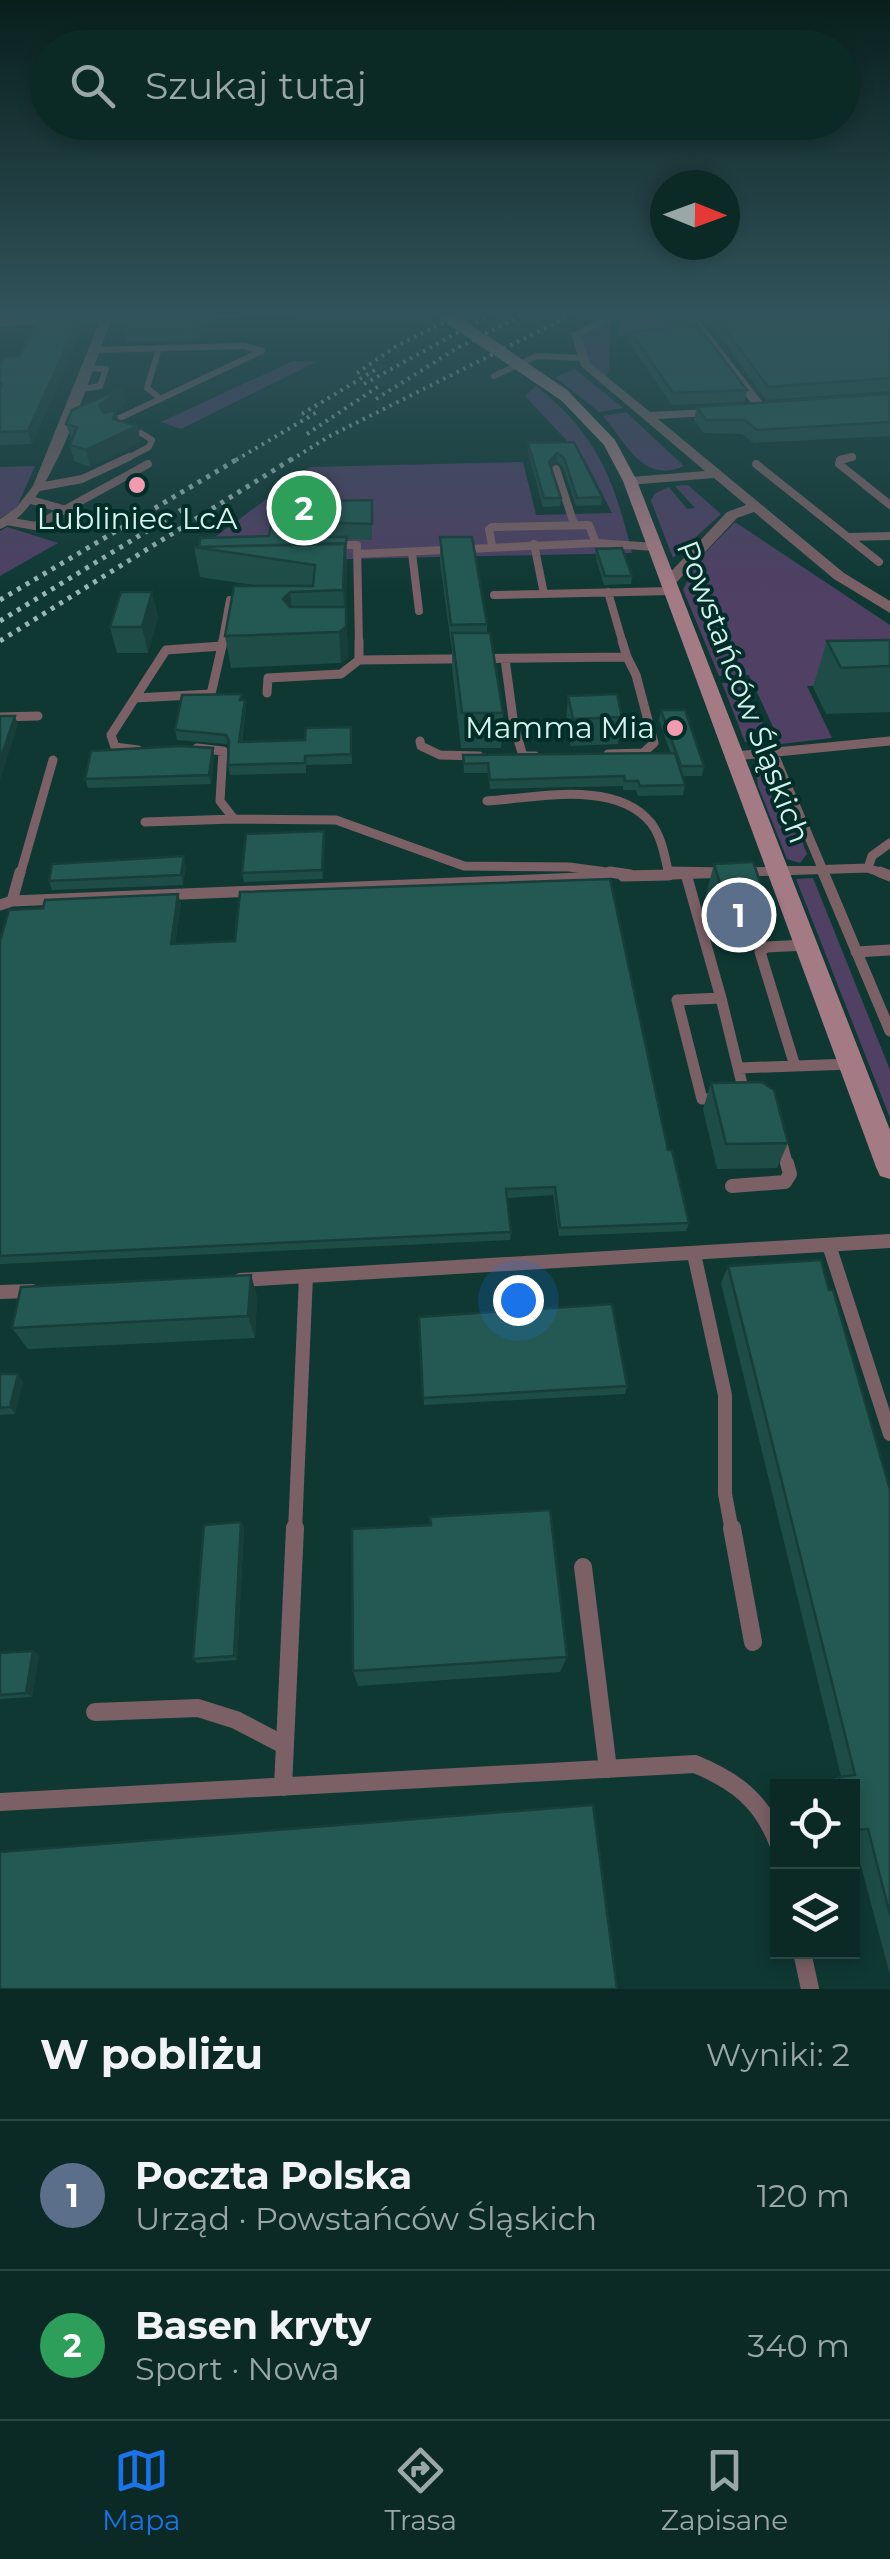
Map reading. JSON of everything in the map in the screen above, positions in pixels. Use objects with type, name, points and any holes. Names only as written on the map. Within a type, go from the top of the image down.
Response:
[{"type":"main road","name":"Powstańców Śląskich","points":[[573,405],[610,443],[630,481],[890,1167]]},
{"type":"street","points":[[3,523],[35,493],[71,405]]},
{"type":"street","points":[[632,405],[840,576],[890,608]]},
{"type":"street","points":[[644,416],[779,407]]},
{"type":"street","points":[[630,481],[714,474]]},
{"type":"street","points":[[669,587],[732,516],[754,507]]},
{"type":"lane","points":[[109,422],[148,405]]},
{"type":"lane","points":[[35,493],[89,477],[149,447],[152,440],[141,433]]},
{"type":"lane","points":[[853,456],[840,464],[890,505]]},
{"type":"lane","points":[[3,523],[29,528],[148,464]]},
{"type":"lane","points":[[756,464],[879,562]]},
{"type":"lane","points":[[556,470],[574,524]]},
{"type":"lane","points":[[60,486],[88,494]]},
{"type":"lane","points":[[35,493],[63,510]]},
{"type":"lane","points":[[492,546],[492,527],[574,524],[589,525],[596,543]]},
{"type":"lane","points":[[848,537],[890,536]]},
{"type":"lane","points":[[318,545],[358,544],[359,660]]},
{"type":"lane","points":[[357,554],[475,552],[492,546],[534,544],[655,547]]},
{"type":"lane","points":[[534,544],[544,594]]},
{"type":"lane","points":[[412,553],[420,611]]},
{"type":"lane","points":[[338,566],[357,566]]},
{"type":"lane","points":[[494,595],[669,587]]},
{"type":"lane","points":[[597,754],[643,753],[654,747],[654,731],[608,592]]},
{"type":"lane","points":[[135,698],[211,694],[216,688],[230,600]]},
{"type":"lane","points":[[342,628],[358,628]]},
{"type":"lane","points":[[154,750],[120,749],[110,740],[166,650],[222,646]]},
{"type":"lane","points":[[268,678],[342,674],[359,660],[627,657]]},
{"type":"lane","points":[[505,659],[514,726],[523,756]]},
{"type":"lane","points":[[267,693],[270,664]]},
{"type":"lane","points":[[0,718],[38,716]]},
{"type":"lane","points":[[420,740],[421,746],[432,754],[486,756]]},
{"type":"lane","points":[[735,756],[890,742]]},
{"type":"lane","points":[[191,748],[223,752],[220,801],[234,819]]},
{"type":"lane","points":[[774,752],[890,1031]]},
{"type":"lane","points":[[505,756],[542,756]]},
{"type":"lane","points":[[53,760],[6,903],[669,874],[868,868],[890,876]]},
{"type":"lane","points":[[486,801],[598,797],[623,802],[653,826],[669,874]]},
{"type":"lane","points":[[145,822],[336,820],[446,863],[569,867],[630,876]]},
{"type":"lane","points":[[868,868],[872,856],[890,842]]},
{"type":"lane","points":[[686,874],[746,1091],[763,1100]]},
{"type":"lane","points":[[795,1066],[760,952],[766,948],[807,945]]},
{"type":"lane","points":[[856,952],[890,950]]},
{"type":"lane","points":[[720,998],[677,1000],[702,1099],[732,1099],[746,1091]]},
{"type":"lane","points":[[739,1068],[851,1064]]},
{"type":"lane","points":[[732,1186],[780,1183],[788,1178],[776,1125]]},
{"type":"lane","points":[[229,1280],[890,1241]]},
{"type":"lane","points":[[828,1245],[890,1434]]},
{"type":"lane","points":[[694,1254],[725,1395],[725,1494],[753,1642]]},
{"type":"lane","points":[[283,1787],[306,1276]]},
{"type":"lane","points":[[0,1292],[57,1289]]},
{"type":"lane","points":[[584,1567],[608,1769]]},
{"type":"lane","points":[[95,1712],[198,1708],[236,1720],[284,1745]]},
{"type":"lane","points":[[0,1802],[696,1764],[736,1780],[770,1817]]},
{"type":"lane","points":[[804,1959],[810,1989]]},
{"type":"shaded area","points":[[198,405],[230,405],[181,429],[161,422]]},
{"type":"shaded area","points":[[533,405],[558,405],[588,440],[610,480],[632,553],[257,561],[196,551],[310,467],[523,462],[536,515],[612,513],[585,460]]},
{"type":"shaded area","points":[[590,405],[623,408],[599,412]]},
{"type":"shaded area","points":[[626,412],[684,466],[657,470],[637,458],[603,416]]},
{"type":"shaded area","points":[[35,466],[16,509],[0,518],[0,467]]},
{"type":"shaded area","points":[[688,485],[721,514],[673,558],[651,501],[654,494],[669,487],[687,509],[695,508],[675,486]]},
{"type":"shaded area","points":[[735,522],[890,625],[890,683],[807,686],[832,738],[781,744],[749,675],[719,676],[683,590],[696,562]]},
{"type":"shaded area","points":[[7,527],[58,543],[0,576],[0,531]]},
{"type":"shaded area","points":[[743,682],[772,744],[745,742],[722,683]]},
{"type":"shaded area","points":[[765,763],[767,767],[761,769],[785,828],[800,836],[807,854],[800,863],[787,859],[758,786],[755,764]]},
{"type":"shaded area","points":[[813,878],[890,1070],[890,1118],[796,879]]},
{"type":"building","points":[[0,405],[40,405],[28,431],[0,432]]},
{"type":"building","points":[[99,405],[104,413],[116,410],[113,419],[137,426],[86,450],[70,445],[77,427],[66,424],[72,410]]},
{"type":"building","points":[[890,405],[890,422],[757,430],[745,420],[706,420],[697,407]]},
{"type":"building","points":[[574,442],[602,497],[577,498],[564,458],[557,453],[549,462],[561,498],[544,498],[528,443]]},
{"type":"building","points":[[306,481],[329,481],[327,501],[372,500],[372,524],[316,522],[308,529],[315,537],[347,537],[346,543],[199,547],[200,538],[269,536],[278,486],[306,486]]},
{"type":"building","points":[[440,537],[472,537],[487,624],[451,625]]},
{"type":"building","points":[[345,544],[343,590],[290,592],[283,599],[290,607],[346,607],[346,627],[339,632],[225,636],[234,586],[313,586],[315,565],[194,547]]},
{"type":"building","points":[[622,548],[632,576],[605,576],[596,549]]},
{"type":"building","points":[[121,592],[152,592],[142,627],[110,627]]},
{"type":"building","points":[[452,633],[490,633],[503,713],[462,713]]},
{"type":"building","points":[[890,640],[890,666],[841,668],[827,641]]},
{"type":"building","points":[[242,694],[240,700],[245,700],[239,742],[305,740],[306,728],[351,727],[351,754],[305,756],[305,763],[228,765],[226,735],[175,730],[182,695]]},
{"type":"building","points":[[617,694],[622,717],[573,719],[568,696]]},
{"type":"building","points":[[661,710],[685,710],[704,766],[681,766]]},
{"type":"building","points":[[0,716],[15,716],[0,760]]},
{"type":"building","points":[[213,748],[209,775],[85,779],[91,751]]},
{"type":"building","points":[[675,753],[685,785],[640,786],[638,781],[625,781],[624,776],[490,780],[488,763],[464,764],[463,755]]},
{"type":"building","points":[[324,831],[322,870],[242,873],[246,834]]},
{"type":"building","points":[[184,856],[181,875],[49,881],[52,864]]},
{"type":"building","points":[[753,862],[766,898],[725,899],[714,864]]},
{"type":"building","points":[[610,879],[668,1150],[672,1150],[689,1223],[560,1228],[555,1187],[506,1189],[511,1232],[0,1256],[0,941],[9,910],[43,908],[45,900],[178,894],[171,944],[235,941],[240,892]]},
{"type":"building","points":[[762,1082],[774,1090],[788,1143],[726,1144],[711,1083]]},
{"type":"building","points":[[821,1260],[890,1490],[890,1915],[868,1829],[860,1830],[860,1779],[839,1779],[855,1775],[728,1266]]},
{"type":"building","points":[[251,1275],[248,1316],[12,1328],[21,1287]]},
{"type":"building","points":[[612,1304],[627,1386],[423,1398],[419,1317]]},
{"type":"building","points":[[0,1374],[18,1374],[10,1407],[0,1408]]},
{"type":"building","points":[[550,1510],[567,1657],[353,1671],[352,1529],[431,1525],[430,1517]]},
{"type":"building","points":[[241,1522],[234,1656],[193,1659],[204,1525]]},
{"type":"building","points":[[33,1651],[26,1693],[0,1695],[0,1653]]},
{"type":"building","points":[[593,1805],[617,1989],[0,1989],[0,1852]]},
{"type":"railway","points":[[302,414],[317,405]]},
{"type":"railway","points":[[307,434],[351,405]]},
{"type":"railway","points":[[291,460],[392,405]]},
{"type":"railway","points":[[236,460],[317,412]]},
{"type":"railway","points":[[0,600],[241,457]]},
{"type":"railway","points":[[0,641],[295,457]]},
{"type":"railway","points":[[0,621],[183,509]]},
{"type":"place","name":"Lubliniec LcA","points":[[137,485]]},
{"type":"place","name":"Basen kryty","points":[[304,508]]},
{"type":"place","name":"Mamma Mia","points":[[675,728]]},
{"type":"place","name":"Poczta Polska","points":[[739,915]]}]
